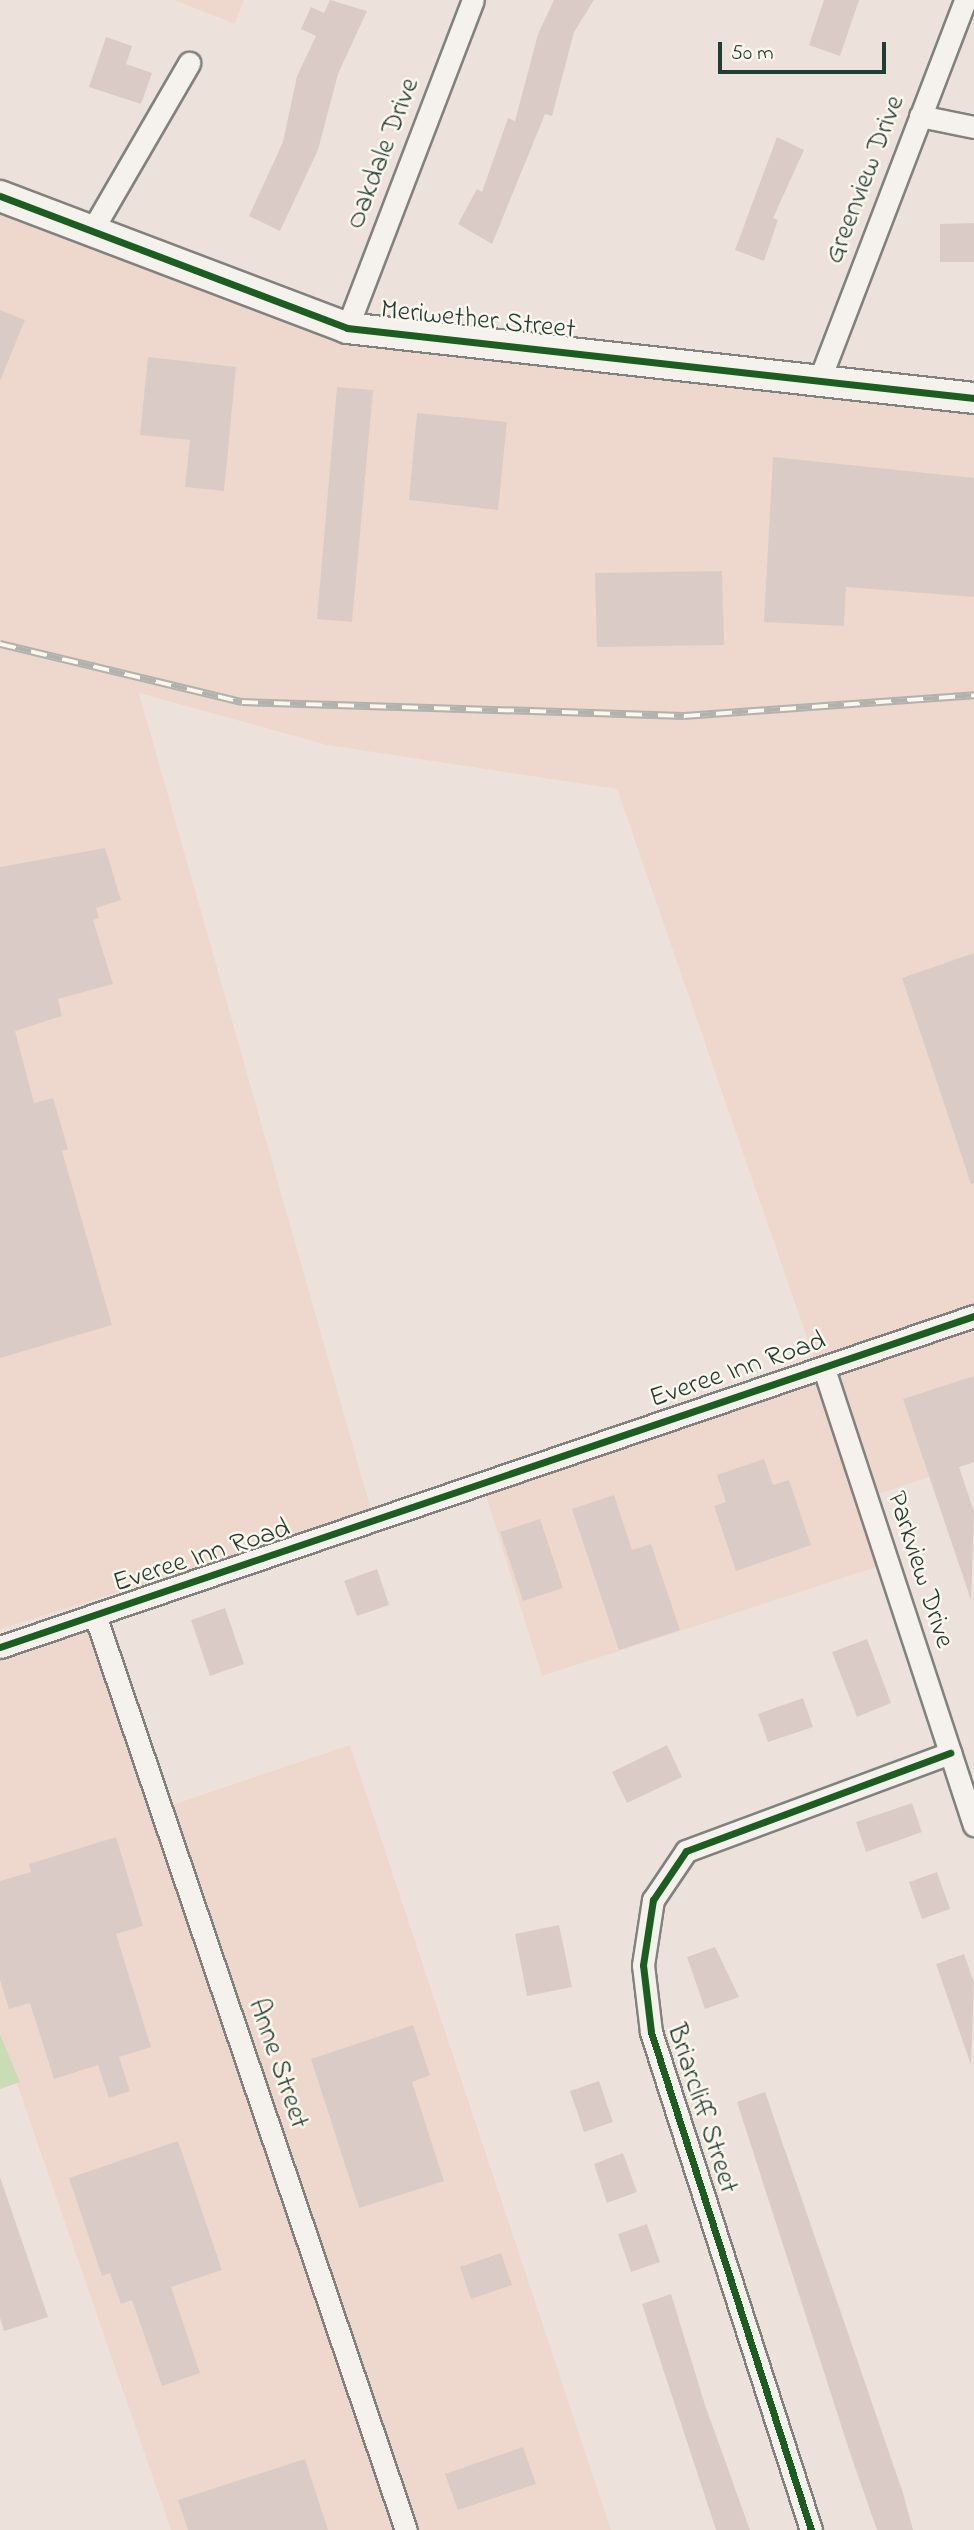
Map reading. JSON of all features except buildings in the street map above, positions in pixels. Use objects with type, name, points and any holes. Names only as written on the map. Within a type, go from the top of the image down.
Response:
[{"type":"street","name":"Oakdale Drive","points":[[347,328],[473,0]]},
{"type":"street","name":"Greenview Drive","points":[[819,381],[965,0]]},
{"type":"street","points":[[90,234],[189,63]]},
{"type":"street","points":[[920,116],[974,127]]},
{"type":"street","name":"Meriwether Street","points":[[0,196],[90,234],[347,328],[974,398]]},
{"type":"street","name":"Everee Inn Road","points":[[0,1647],[825,1372],[974,1316]]},
{"type":"street","name":"Parkview Drive","points":[[825,1372],[974,1825]]},
{"type":"street","name":"Anne Street","points":[[96,1615],[406,2530]]},
{"type":"street","name":"Briarcliff Street","points":[[811,2530],[651,2032],[643,1965],[653,1900],[686,1851],[950,1753]]},
{"type":"shaded area","points":[[174,0],[244,0],[235,24]]},
{"type":"shaded area","points":[[0,211],[268,301],[612,357],[974,393],[974,1462],[872,1496],[889,1563],[542,1676],[480,1476],[815,1361],[617,789],[327,745],[139,693],[372,1513],[0,1629]]},
{"type":"shaded area","points":[[95,1607],[160,1809],[350,1745],[611,2530],[171,2530],[0,2034],[0,1634]]},
{"type":"green space","points":[[0,2034],[20,2082],[0,2089]]},
{"type":"railway","points":[[0,644],[242,702],[684,716],[974,695]]},
{"type":"cycle path","points":[[0,196],[347,328],[974,398]]},
{"type":"cycle path","points":[[0,1647],[974,1316]]},
{"type":"cycle path","points":[[811,2530],[651,2032],[643,1965],[653,1900],[686,1851],[950,1753]]}]
